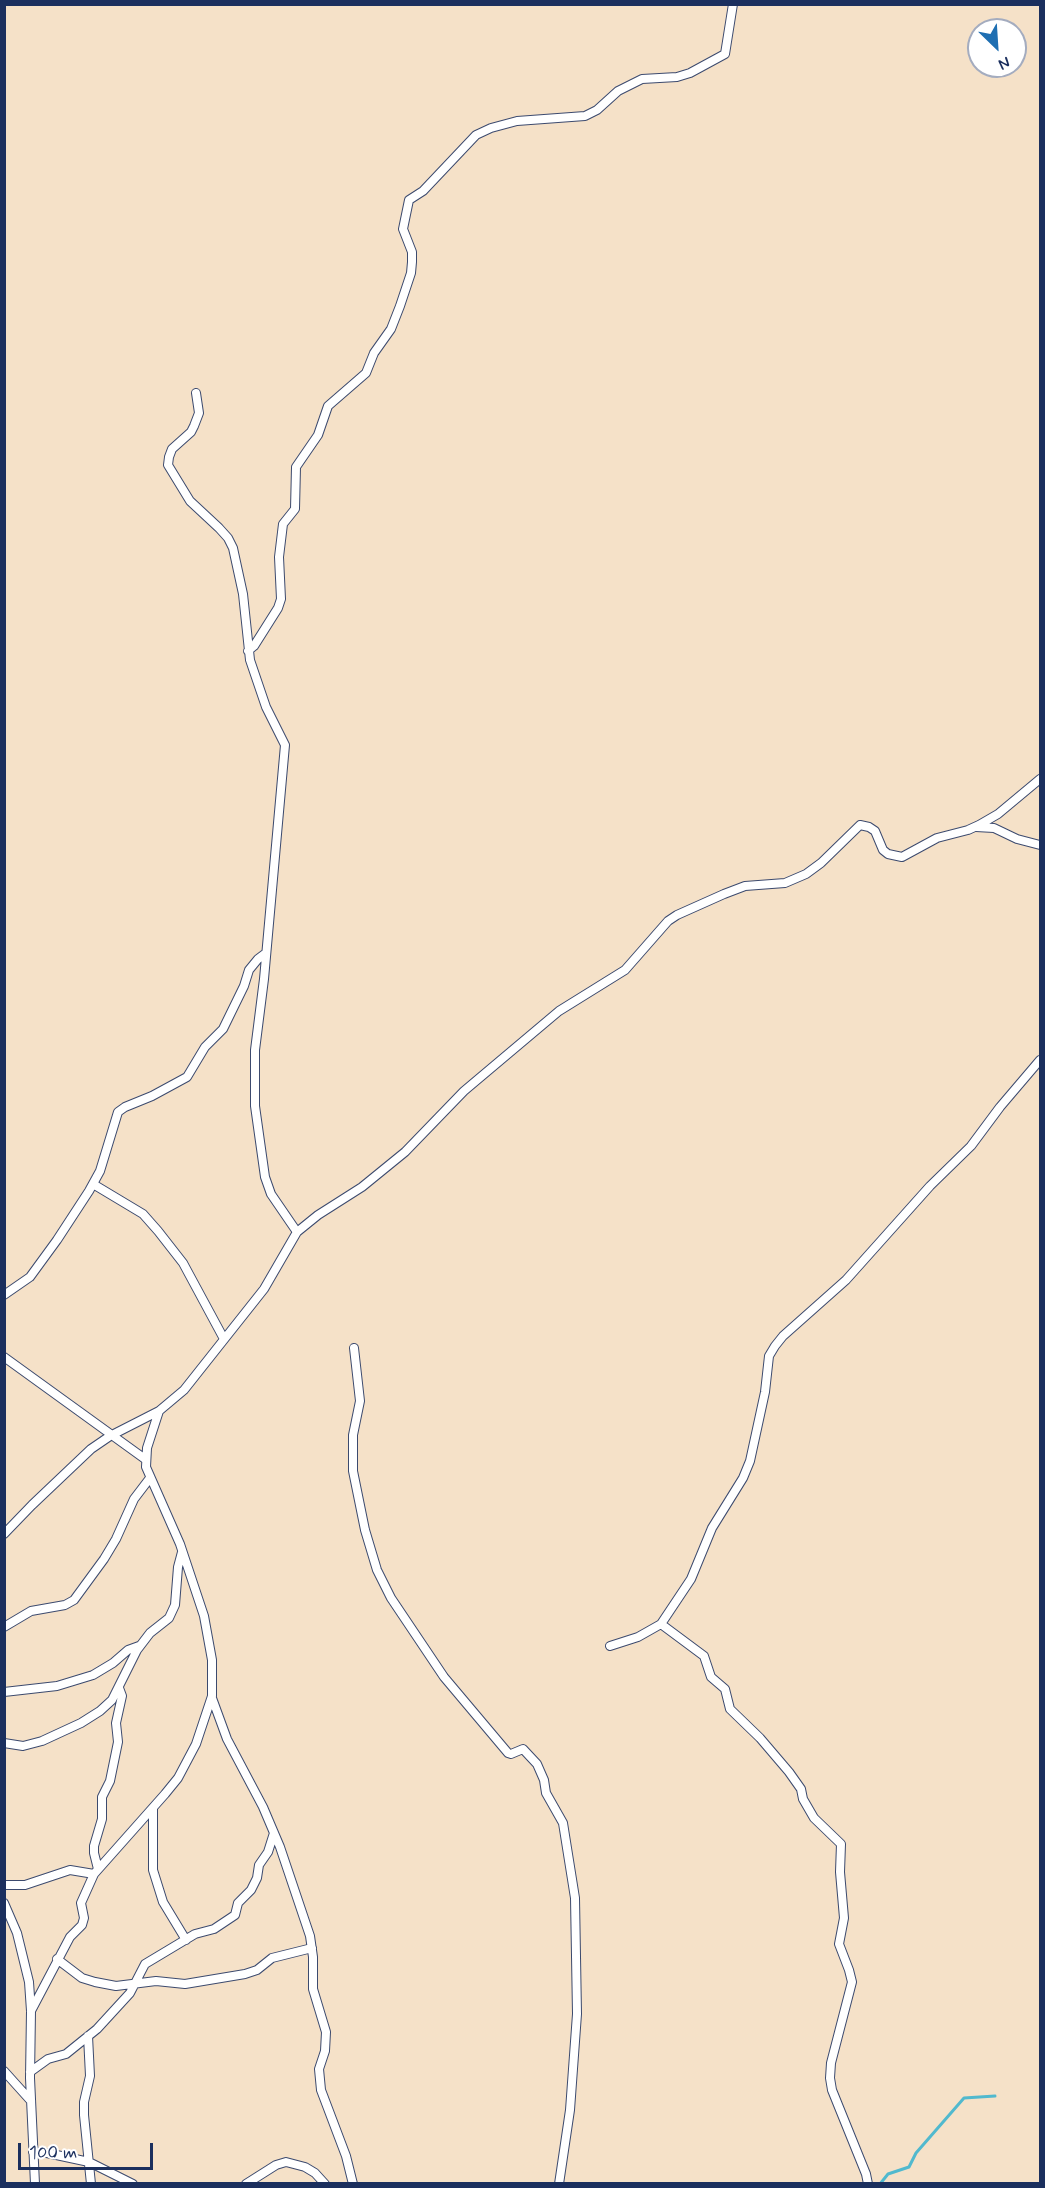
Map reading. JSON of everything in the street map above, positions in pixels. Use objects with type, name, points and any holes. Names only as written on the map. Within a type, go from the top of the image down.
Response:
[{"type":"street","points":[[248,651],[254,646],[281,599],[279,557],[283,524],[295,509],[296,467],[318,435],[328,406],[366,373],[374,353],[391,329],[406,289],[412,262],[410,245],[403,229],[409,200],[423,191],[476,135],[517,122],[585,117],[597,110],[618,91],[642,78],[677,77],[690,73],[725,54],[734,4]]},
{"type":"street","points":[[196,393],[199,413],[194,426],[191,432],[172,449],[168,465],[190,501],[219,528],[233,548],[243,594],[248,651],[266,707],[285,745],[255,1050],[255,1106],[268,1185],[274,1202],[297,1232]]},
{"type":"street","points":[[4,1534],[77,1461],[110,1436],[159,1411],[184,1390],[264,1288],[297,1232],[318,1215],[362,1187],[405,1152],[469,1087],[559,1011],[625,970],[662,927],[677,915],[745,886],[785,883],[806,874],[821,863],[860,825],[869,826],[875,831],[888,854],[902,857],[937,838],[974,827],[998,814],[1041,779]]},
{"type":"street","points":[[974,827],[994,828],[1017,839],[1041,845]]},
{"type":"street","points":[[4,1295],[30,1277],[93,1184],[100,1171],[118,1112],[187,1077],[205,1047],[223,1029],[244,986],[249,970],[266,953]]},
{"type":"street","points":[[610,1646],[638,1637],[661,1624],[691,1578],[712,1528],[748,1468],[765,1392],[769,1356],[775,1346],[783,1336],[846,1280],[930,1186],[970,1146],[1041,1060]]},
{"type":"street","points":[[93,1184],[142,1214],[158,1231],[183,1263],[224,1339]]},
{"type":"street","points":[[354,1348],[360,1401],[353,1435],[353,1471],[365,1530],[377,1570],[391,1598],[444,1677],[508,1753],[523,1749],[537,1764],[544,1780],[546,1793],[563,1823],[575,1898],[578,2014],[572,2088],[559,2184]]},
{"type":"street","points":[[4,1357],[86,1415],[110,1436],[145,1459]]},
{"type":"street","points":[[31,2011],[70,1937],[82,1925],[84,1918],[81,1903],[96,1872],[153,1808],[188,1763],[204,1724],[212,1696],[213,1679],[209,1641],[201,1608],[183,1551],[150,1478],[145,1459],[159,1411]]},
{"type":"street","points":[[4,1627],[32,1611],[65,1605],[74,1600],[116,1539],[134,1499],[150,1478]]},
{"type":"street","points":[[4,1743],[28,1746],[64,1731],[100,1711],[112,1700],[140,1645],[150,1633],[169,1618],[175,1605],[178,1568],[183,1551]]},
{"type":"street","points":[[661,1624],[704,1656],[711,1677],[725,1689],[730,1709],[760,1738],[789,1772],[801,1788],[803,1799],[814,1818],[841,1844],[840,1872],[844,1918],[839,1944],[852,1982],[831,2063],[830,2078],[832,2090],[863,2165],[868,2184]]},
{"type":"street","points":[[4,1692],[57,1686],[93,1675],[113,1663],[128,1650],[140,1645]]},
{"type":"street","points":[[96,1872],[94,1846],[102,1819],[102,1797],[110,1781],[118,1742],[116,1723],[122,1696],[119,1688]]},
{"type":"street","points":[[212,1696],[227,1739],[274,1833],[295,1889],[312,1948],[313,1989],[326,2032],[327,2041],[319,2069],[319,2080],[346,2156],[353,2184]]},
{"type":"street","points":[[153,1808],[153,1870],[163,1902],[186,1940]]},
{"type":"street","points":[[30,2072],[48,2059],[66,2054],[88,2036],[116,2009],[136,1983],[145,1964],[200,1932],[214,1929],[235,1915],[238,1903],[251,1890],[257,1878],[259,1865],[268,1852],[274,1833]]},
{"type":"street","points":[[4,1885],[25,1885],[70,1870],[96,1872]]},
{"type":"street","points":[[4,1903],[17,1933],[29,1982],[35,2184]]},
{"type":"street","points":[[57,1959],[82,1978],[95,1982],[116,1986],[156,1981],[185,1984],[245,1974],[257,1970],[272,1958],[312,1948]]},
{"type":"street","points":[[88,2036],[90,2076],[84,2102],[91,2184]]},
{"type":"street","points":[[4,2071],[31,2101]]},
{"type":"street","points":[[33,2152],[89,2162],[133,2184]]},
{"type":"street","points":[[246,2184],[276,2165],[286,2162],[305,2167],[315,2173],[325,2184]]},
{"type":"waterway","points":[[880,2184],[888,2174],[909,2167],[916,2153],[964,2098],[995,2096]]}]
